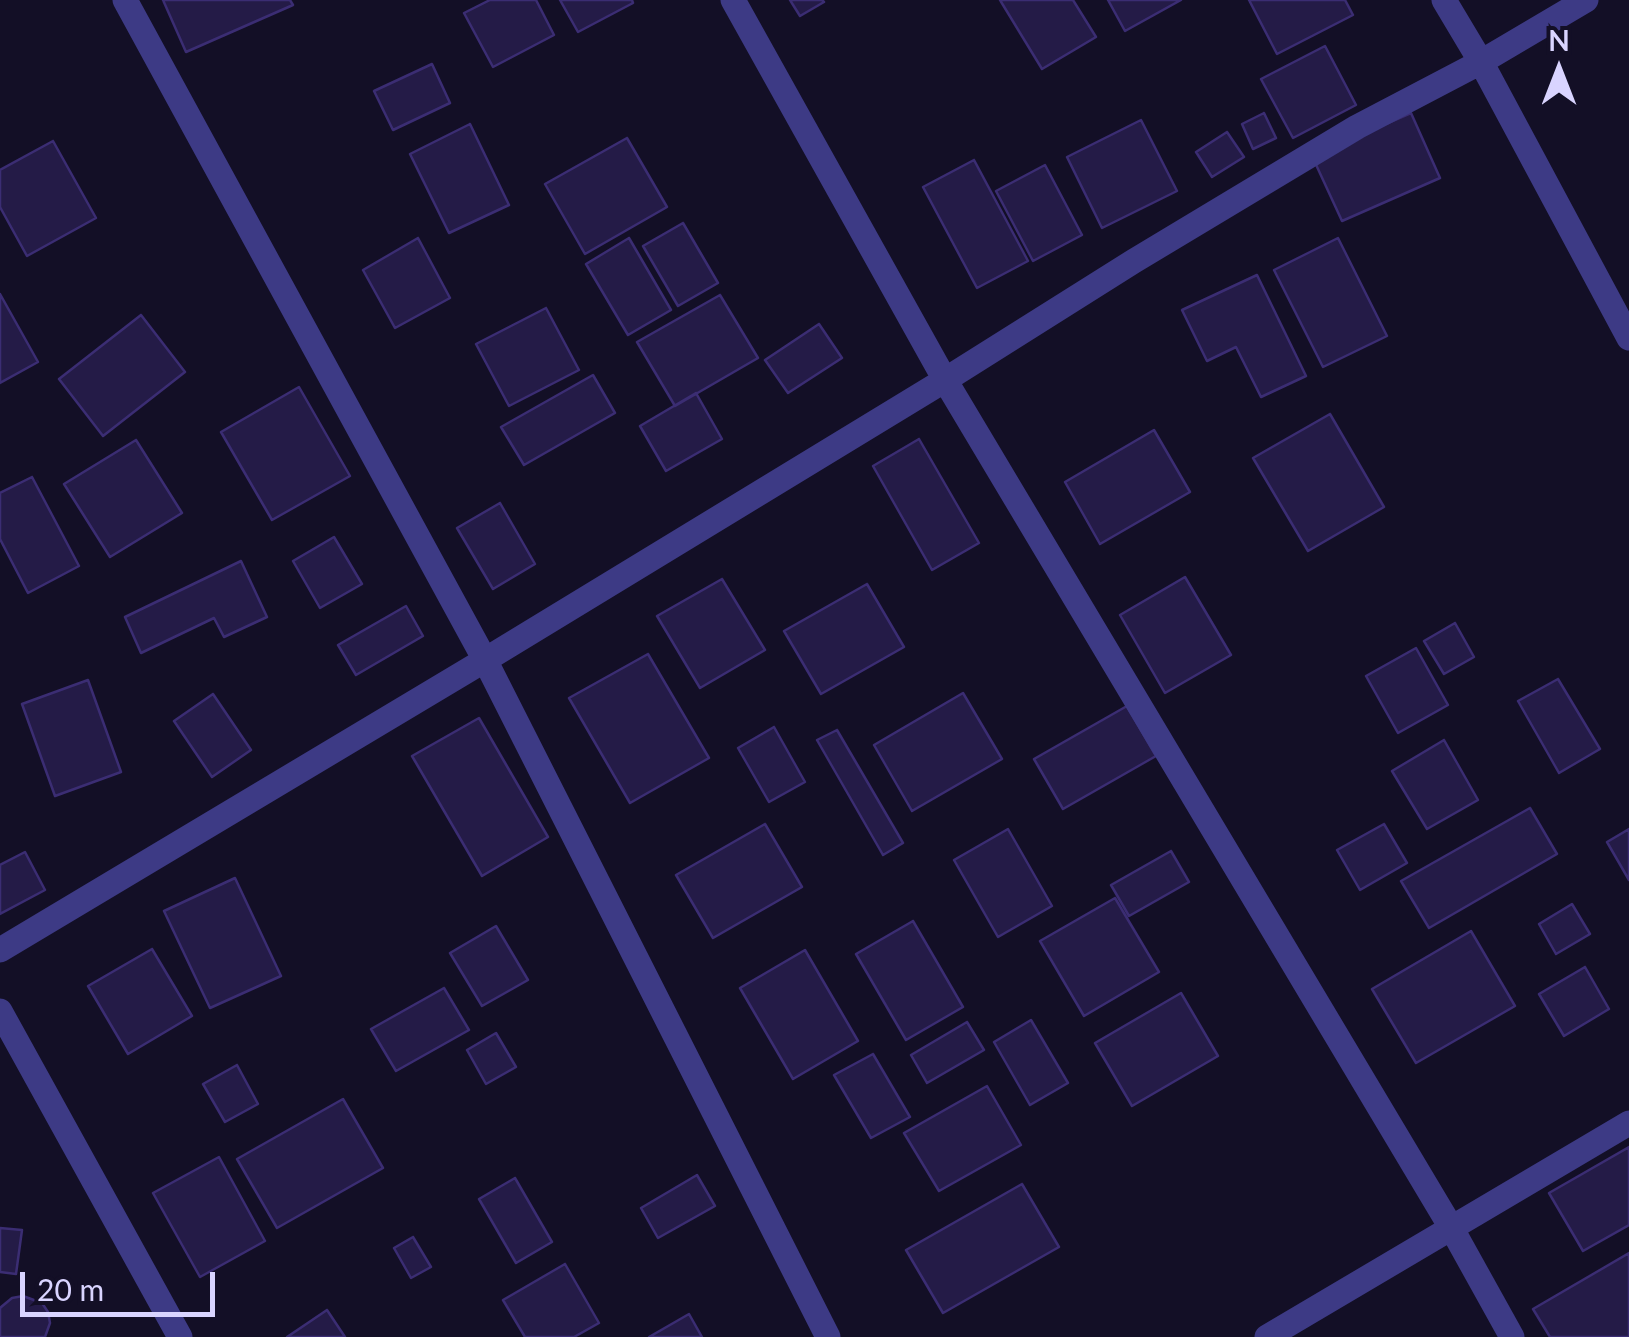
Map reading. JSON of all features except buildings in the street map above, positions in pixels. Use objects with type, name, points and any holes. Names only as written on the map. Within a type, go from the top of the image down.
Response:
[{"type":"street","points":[[125,0],[485,660],[828,1337]]},
{"type":"street","points":[[734,0],[946,380],[1512,1337]]},
{"type":"street","points":[[1444,0],[1629,338]]},
{"type":"street","points":[[0,950],[485,660],[1357,127],[1481,62],[1586,0]]},
{"type":"street","points":[[0,1011],[180,1337]]},
{"type":"street","points":[[1267,1337],[1629,1122]]}]
